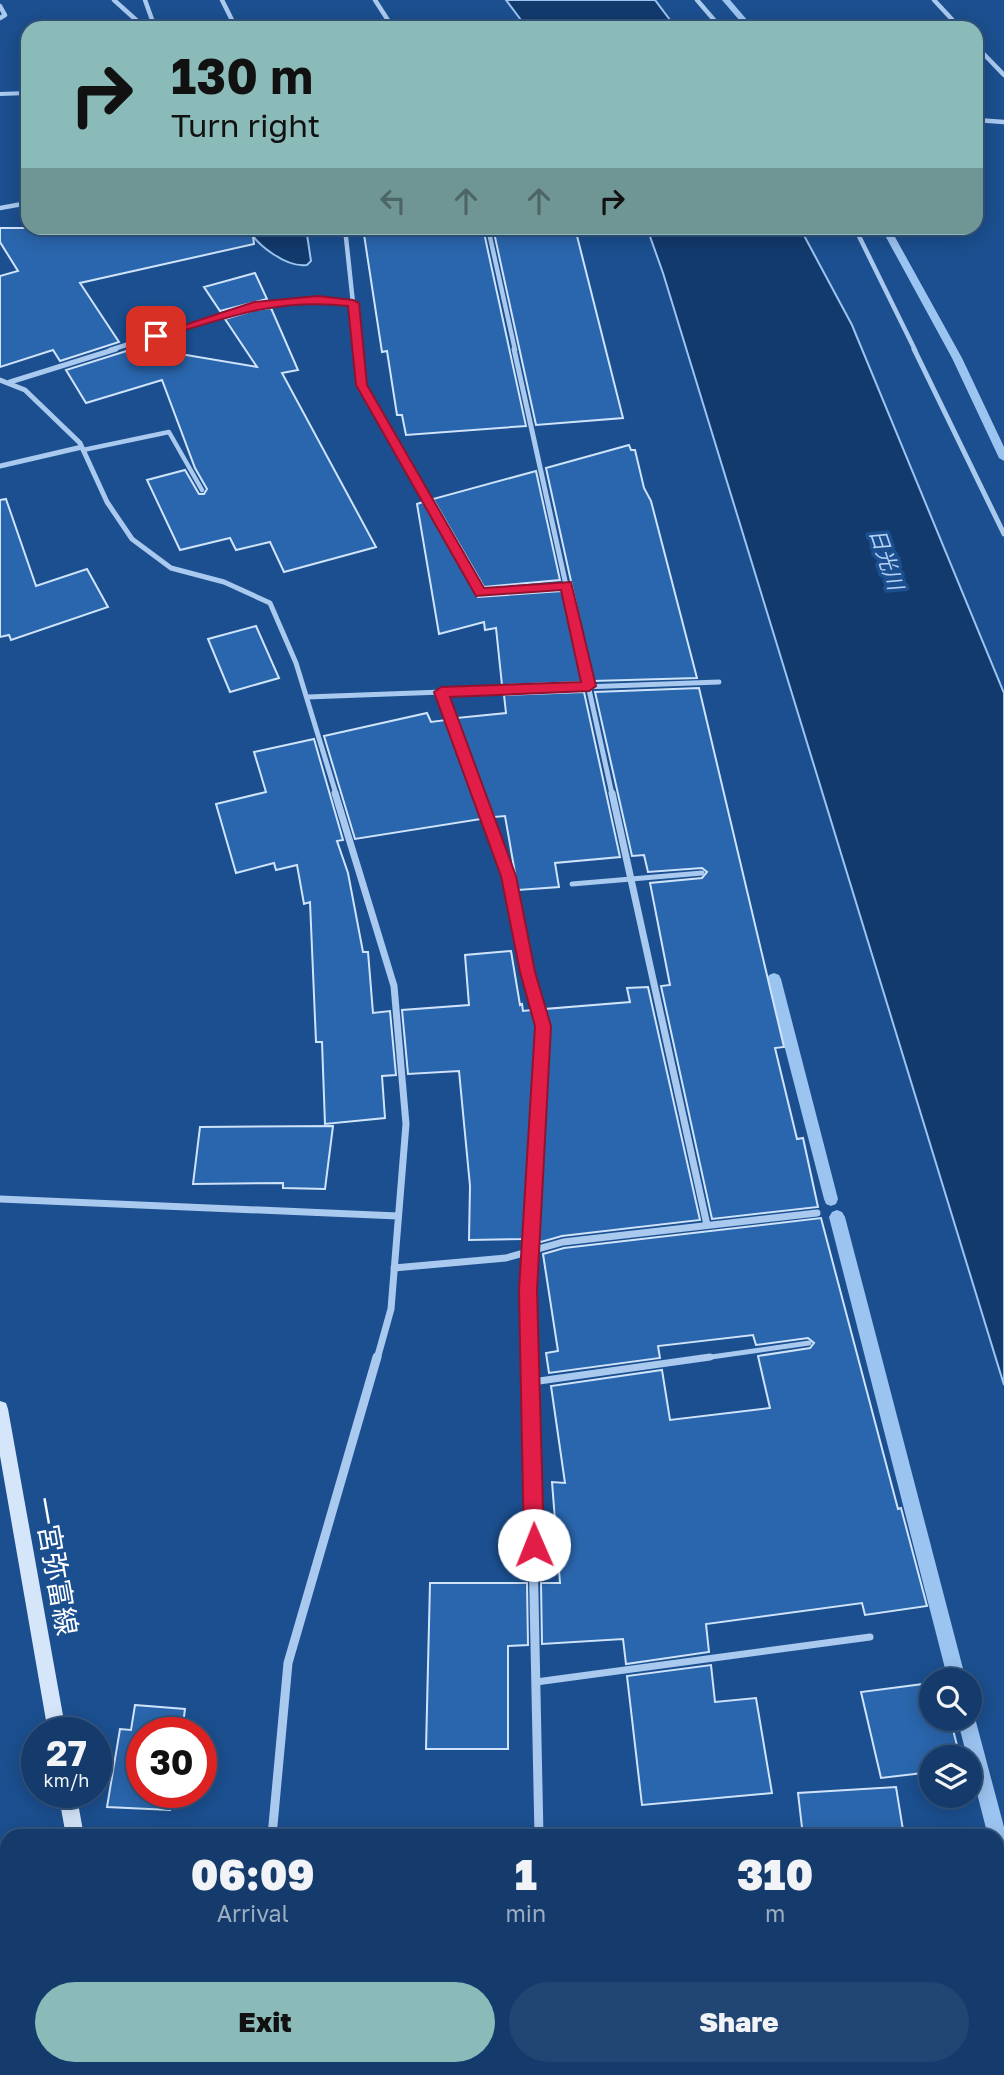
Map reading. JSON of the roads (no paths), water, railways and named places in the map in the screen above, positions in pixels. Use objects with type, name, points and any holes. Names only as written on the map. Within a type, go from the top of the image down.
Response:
[{"type":"main road","name":"一宮弥富線","points":[[0,1409],[54,1717]]},
{"type":"main road","points":[[70,1808],[74,1829]]},
{"type":"street","points":[[114,0],[137,21]]},
{"type":"street","points":[[145,0],[152,21]]},
{"type":"street","points":[[222,0],[232,21]]},
{"type":"street","points":[[375,0],[388,21]]},
{"type":"street","points":[[697,0],[714,21]]},
{"type":"street","points":[[934,0],[954,21]]},
{"type":"street","points":[[0,6],[5,15],[0,18]]},
{"type":"street","points":[[983,53],[1004,75]]},
{"type":"street","points":[[0,94],[21,93]]},
{"type":"street","points":[[983,120],[1004,122]]},
{"type":"street","points":[[0,208],[21,204]]},
{"type":"street","points":[[346,235],[362,385],[481,593],[567,585]]},
{"type":"street","points":[[490,235],[707,1225]]},
{"type":"street","points":[[858,235],[1004,534]]},
{"type":"street","points":[[10,382],[254,305],[318,299],[353,303]]},
{"type":"street","points":[[0,380],[25,390],[83,448],[107,502],[132,539],[171,568],[224,582],[270,603],[296,663],[394,986],[406,1124],[391,1309],[288,1663],[273,1829]]},
{"type":"street","points":[[0,466],[83,448]]},
{"type":"street","points":[[307,697],[719,682]]},
{"type":"street","points":[[441,692],[509,876],[528,972],[543,1026],[528,1290],[539,1829]]},
{"type":"street","points":[[0,1199],[398,1216]]},
{"type":"street","points":[[394,1268],[506,1258],[563,1242],[817,1213]]},
{"type":"lane","points":[[83,448],[169,432],[202,490]]},
{"type":"lane","points":[[572,884],[702,873]]},
{"type":"lane","points":[[531,1382],[809,1343]]},
{"type":"lane","points":[[536,1682],[870,1637]]},
{"type":"water","points":[[506,0],[655,0],[671,21],[522,21]]},
{"type":"water","points":[[252,235],[307,235],[311,261],[307,265],[290,263],[273,254]]},
{"type":"water","name":"日光川","points":[[649,235],[804,235],[852,325],[1004,693],[1004,1385]]},
{"type":"waterway","points":[[726,0],[744,21]]},
{"type":"waterway","points":[[889,235],[957,358],[1004,458]]},
{"type":"waterway","points":[[774,979],[831,1199]]},
{"type":"waterway","points":[[837,1217],[954,1668]]},
{"type":"waterway","points":[[969,1731],[995,1829]]}]
